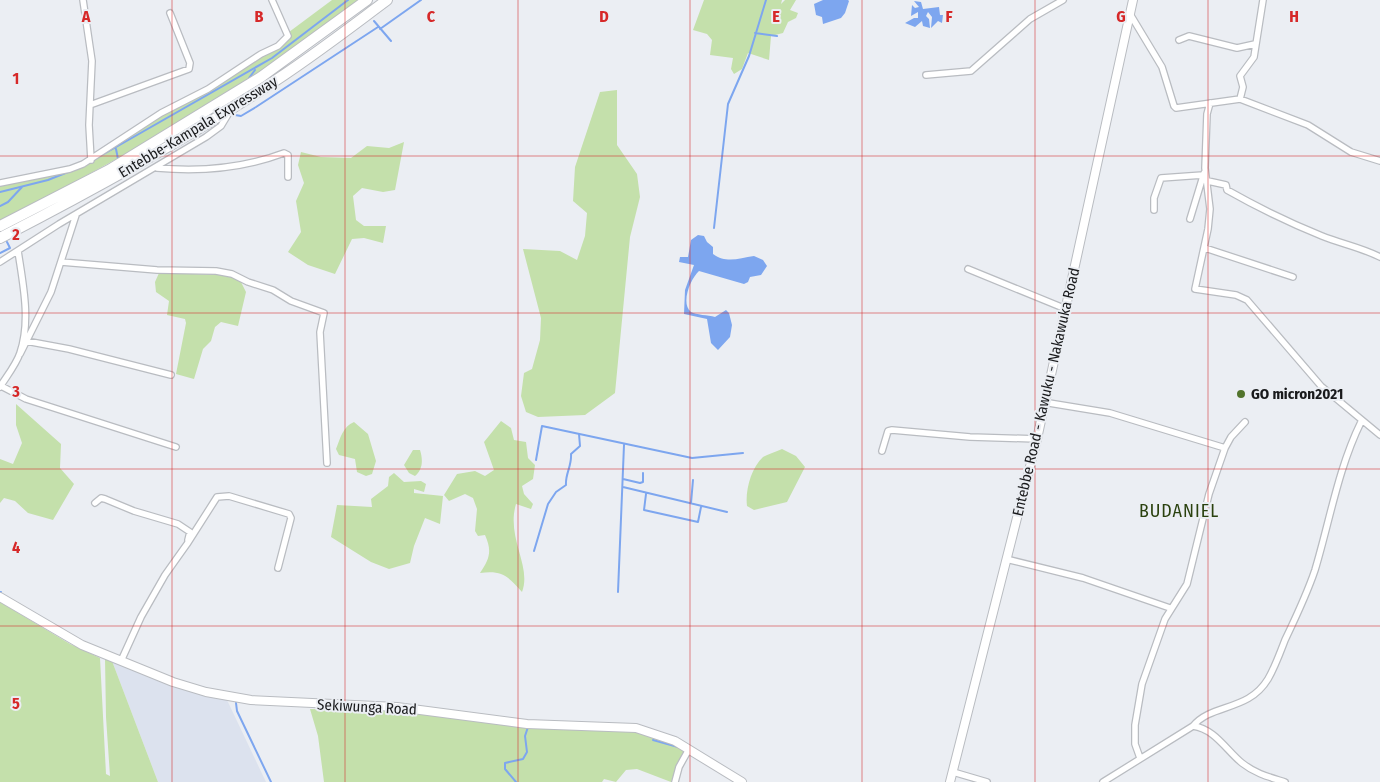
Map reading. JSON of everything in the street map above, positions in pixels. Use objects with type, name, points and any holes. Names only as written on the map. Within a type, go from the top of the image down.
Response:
[{"type":"highway","name":"Entebbe-Kampala Expressway","points":[[0,226],[109,170],[261,77],[367,0]]},
{"type":"highway","name":"Entebbe-Kampala Expressway","points":[[0,238],[98,187],[230,109],[284,75],[387,0]]},
{"type":"main road","name":"Entebbe Road - Kawuku - Nakawuka Road","points":[[950,782],[1037,439],[1133,0]]},
{"type":"main road","name":"Sekiwunga Road","points":[[0,597],[68,637],[121,661],[173,682],[219,695],[316,704],[397,707],[527,724],[636,728],[675,741],[742,782]]},
{"type":"street","points":[[83,0],[92,61],[90,105],[91,160]]},
{"type":"street","points":[[0,183],[70,170],[91,160],[101,151],[120,141],[161,113],[208,88],[261,54],[283,43],[288,36],[272,0]]},
{"type":"street","points":[[926,75],[971,71],[1030,19],[1063,0]]},
{"type":"street","points":[[1240,99],[1243,87],[1240,76],[1254,57],[1263,0]]},
{"type":"street","points":[[90,105],[189,69],[190,62],[170,13]]},
{"type":"street","points":[[1130,14],[1162,67],[1174,106],[1180,108],[1240,99],[1308,125],[1351,152],[1380,160]]},
{"type":"street","points":[[1179,40],[1189,36],[1237,48],[1255,44]]},
{"type":"street","points":[[1190,219],[1204,172],[1207,114],[1210,103]]},
{"type":"street","points":[[0,262],[222,126],[230,109]]},
{"type":"street","points":[[156,168],[197,171],[240,166],[277,158],[284,153],[288,155],[288,177]]},
{"type":"street","points":[[1204,172],[1208,180],[1210,209],[1205,248],[1196,289],[1236,295],[1247,300],[1321,386],[1361,422],[1380,435]]},
{"type":"street","points":[[1154,210],[1154,198],[1161,178],[1204,172]]},
{"type":"street","points":[[1208,180],[1226,185],[1227,190],[1294,225],[1325,237],[1358,246],[1380,257]]},
{"type":"street","points":[[76,215],[51,292],[20,354],[0,387],[26,399],[176,447]]},
{"type":"street","points":[[1205,248],[1293,277]]},
{"type":"street","points":[[18,251],[25,305],[20,354]]},
{"type":"street","points":[[61,262],[157,270],[216,271],[232,274],[324,313],[320,332],[323,349],[327,463]]},
{"type":"street","points":[[968,269],[1066,309]]},
{"type":"street","points":[[26,341],[69,349],[172,375]]},
{"type":"street","points":[[1044,402],[1110,413],[1224,448]]},
{"type":"street","points":[[1140,758],[1135,744],[1135,725],[1140,692],[1170,608],[1187,584],[1209,494],[1224,448],[1230,437],[1245,422]]},
{"type":"street","points":[[1103,782],[1193,726],[1207,714],[1237,705],[1255,694],[1268,679],[1309,587],[1338,483],[1352,440],[1361,422]]},
{"type":"street","points":[[882,451],[888,431],[892,430],[970,437],[1037,439]]},
{"type":"street","points":[[121,661],[141,617],[165,575],[216,497],[224,495],[252,502],[284,511],[291,518],[278,568]]},
{"type":"street","points":[[95,503],[101,498],[105,499],[134,511],[178,524],[190,532],[187,544]]},
{"type":"street","points":[[1006,559],[1083,578],[1170,608]]},
{"type":"street","points":[[1193,726],[1211,733],[1243,763],[1259,774],[1266,778],[1285,782]]},
{"type":"street","points":[[675,782],[680,767],[690,749]]},
{"type":"street","points":[[953,772],[987,782]]},
{"type":"shaded area","points":[[112,661],[212,697],[227,700],[266,782],[158,782]]},
{"type":"green space","points":[[332,0],[359,0],[277,61],[160,135],[0,223],[0,182],[63,169],[104,155],[172,108],[262,54],[280,48],[289,39],[289,32]]},
{"type":"green space","points":[[704,0],[782,0],[781,4],[785,0],[796,0],[790,10],[798,13],[796,18],[788,22],[783,33],[771,36],[769,60],[748,53],[742,69],[734,74],[731,69],[733,58],[710,55],[712,40],[707,34],[693,30]]},
{"type":"green space","points":[[617,90],[617,145],[637,174],[640,197],[630,237],[615,393],[585,415],[538,417],[526,412],[521,396],[524,373],[532,369],[540,340],[541,318],[523,249],[560,251],[577,260],[585,236],[587,213],[573,201],[575,167],[600,92]]},
{"type":"green space","points":[[404,142],[395,190],[383,192],[362,188],[353,196],[356,220],[364,226],[386,226],[383,243],[364,238],[352,239],[335,274],[308,265],[288,252],[301,232],[296,201],[304,183],[298,165],[301,152],[321,157],[351,158],[367,146],[389,148]]},
{"type":"green space","points":[[159,273],[226,275],[240,280],[246,292],[238,326],[221,322],[215,327],[211,341],[203,349],[194,379],[176,374],[186,323],[185,319],[167,315],[169,301],[156,292],[155,282]]},
{"type":"green space","points":[[16,404],[61,444],[60,468],[74,484],[53,520],[28,513],[15,501],[4,498],[0,503],[0,459],[13,464],[22,443],[16,425]]},
{"type":"green space","points":[[501,421],[511,428],[514,440],[526,442],[528,458],[535,465],[533,479],[522,486],[524,494],[533,504],[531,509],[516,504],[514,516],[516,540],[524,572],[522,592],[504,575],[494,572],[480,573],[488,559],[489,546],[485,535],[478,536],[475,531],[477,509],[473,498],[465,494],[449,501],[444,495],[457,474],[475,471],[485,476],[494,470],[484,442]]},
{"type":"green space","points":[[354,422],[368,434],[376,461],[372,474],[366,476],[357,472],[355,459],[339,455],[336,449],[347,427]]},
{"type":"green space","points":[[782,449],[796,456],[805,467],[787,502],[754,510],[747,506],[748,487],[752,473],[763,457]]},
{"type":"green space","points":[[413,450],[420,450],[422,457],[421,467],[415,476],[409,473],[404,465]]},
{"type":"green space","points":[[394,473],[404,482],[421,481],[426,484],[424,492],[414,489],[414,493],[443,496],[440,524],[425,518],[414,546],[410,563],[389,569],[371,562],[331,537],[337,505],[372,507],[371,499],[388,486],[389,477]]},
{"type":"green space","points":[[0,602],[70,644],[100,658],[106,774],[110,776],[105,658],[112,661],[158,782],[0,782]]},
{"type":"green space","points":[[310,709],[386,711],[631,730],[668,741],[686,750],[678,763],[671,782],[637,769],[626,770],[616,782],[604,779],[602,782],[324,782],[318,736]]},
{"type":"water","points":[[823,0],[849,1],[841,18],[823,24],[822,17],[816,15],[814,4]]},
{"type":"water","points":[[914,1],[921,2],[923,9],[939,7],[940,15],[943,15],[942,23],[938,21],[931,28],[932,17],[928,12],[926,16],[929,19],[930,28],[923,26],[922,21],[915,27],[905,23],[918,18],[918,12],[911,16],[912,5],[915,8],[919,7]]},
{"type":"water","points":[[698,235],[704,236],[713,247],[713,254],[718,257],[733,260],[754,256],[763,260],[767,266],[761,275],[750,277],[748,282],[744,284],[699,271],[693,279],[686,303],[691,312],[715,317],[726,310],[729,313],[732,325],[730,337],[718,350],[711,343],[707,319],[684,314],[685,290],[694,265],[679,262],[680,257],[688,257],[691,240]]},
{"type":"waterway","points":[[95,159],[272,58],[348,0]]},
{"type":"waterway","points":[[380,29],[421,0]]},
{"type":"waterway","points":[[714,228],[728,104],[749,56],[766,0]]},
{"type":"waterway","points":[[374,21],[391,41]]},
{"type":"waterway","points":[[235,115],[241,116],[256,107],[378,27]]},
{"type":"waterway","points":[[755,33],[777,36]]},
{"type":"waterway","points":[[249,78],[255,70]]},
{"type":"waterway","points":[[116,149],[118,159]]},
{"type":"waterway","points":[[0,192],[48,180],[68,172]]},
{"type":"waterway","points":[[0,206],[8,202],[22,187]]},
{"type":"waterway","points":[[0,253],[10,248],[7,242]]},
{"type":"waterway","points":[[536,460],[542,426],[692,458],[743,453]]},
{"type":"waterway","points":[[534,551],[548,504],[556,492],[566,485],[571,454],[580,446],[579,434]]},
{"type":"waterway","points":[[618,592],[624,445]]},
{"type":"waterway","points":[[623,479],[640,483],[643,482],[643,473]]},
{"type":"waterway","points":[[691,503],[693,480]]},
{"type":"waterway","points":[[623,487],[727,512]]},
{"type":"waterway","points":[[646,494],[644,510],[698,522],[701,507]]},
{"type":"waterway","points":[[236,703],[237,711],[271,782]]},
{"type":"waterway","points":[[516,782],[505,769],[505,763],[523,759],[527,752],[525,736],[528,727]]},
{"type":"waterway","points":[[653,740],[678,747]]},
{"type":"place","name":"GO micron2021","points":[[1241,394]]},
{"type":"district","name":"BUDANIEL","points":[[1179,511]]}]
